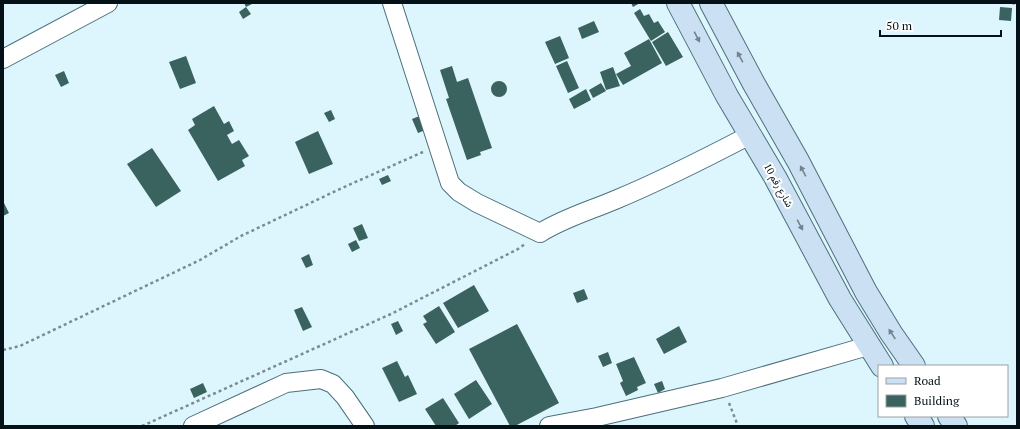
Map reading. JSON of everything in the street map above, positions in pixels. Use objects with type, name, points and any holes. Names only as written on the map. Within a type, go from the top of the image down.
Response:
[{"type":"main road","name":"شارع رقم 10","points":[[678,3],[727,96],[775,177],[840,299],[881,365]]},
{"type":"main road","points":[[711,3],[798,162],[866,292],[913,365]]},
{"type":"main road","points":[[917,417],[923,426]]},
{"type":"main road","points":[[950,417],[956,426]]},
{"type":"street","points":[[3,59],[108,3]]},
{"type":"street","points":[[392,3],[450,183],[459,192],[477,203],[540,233],[557,222],[623,196],[750,135]]},
{"type":"street","points":[[549,426],[597,417],[722,388],[868,346]]},
{"type":"street","points":[[193,426],[286,383],[321,379],[333,384],[345,397],[365,426]]},
{"type":"path","points":[[1012,3],[1017,4]]},
{"type":"path","points":[[3,350],[20,346],[200,260],[241,236],[342,188],[438,145]]},
{"type":"path","points":[[142,426],[390,314],[518,249],[540,233]]},
{"type":"path","points":[[722,388],[738,426]]},
{"type":"building","points":[[244,3],[254,3],[246,7]]},
{"type":"building","points":[[631,3],[640,3],[633,7]]},
{"type":"building","points":[[246,7],[251,14],[243,19],[239,12]]},
{"type":"building","points":[[1000,7],[1012,8],[1011,21],[999,20]]},
{"type":"building","points":[[640,9],[644,16],[649,14],[654,23],[658,21],[665,32],[651,41],[634,13]]},
{"type":"building","points":[[594,21],[599,32],[582,39],[578,28]]},
{"type":"building","points":[[668,32],[683,57],[666,66],[652,42]]},
{"type":"building","points":[[560,36],[569,58],[555,64],[545,42]]},
{"type":"building","points":[[649,39],[662,63],[623,85],[616,74],[631,66],[624,53]]},
{"type":"building","points":[[186,56],[196,83],[180,89],[169,62]]},
{"type":"building","points":[[567,61],[579,88],[568,93],[556,66]]},
{"type":"building","points":[[452,66],[457,82],[468,78],[492,148],[480,152],[481,155],[467,160],[446,99],[449,98],[440,70]]},
{"type":"building","points":[[613,67],[620,86],[606,90],[600,72]]},
{"type":"building","points":[[64,71],[69,83],[61,87],[55,75]]},
{"type":"building","points":[[499,81],[505,83],[507,89],[505,95],[499,97],[493,95],[491,89],[493,83]]},
{"type":"building","points":[[601,83],[606,91],[593,98],[589,90]]},
{"type":"building","points":[[586,89],[591,100],[574,109],[569,99]]},
{"type":"building","points":[[214,106],[224,124],[229,121],[234,131],[227,135],[232,144],[239,140],[249,156],[242,160],[245,166],[218,181],[188,130],[195,125],[192,119]]},
{"type":"building","points":[[331,110],[335,119],[329,122],[324,113]]},
{"type":"building","points":[[422,115],[428,129],[418,133],[412,119]]},
{"type":"building","points":[[318,131],[333,164],[309,174],[295,142]]},
{"type":"building","points":[[152,148],[181,191],[156,207],[127,164]]},
{"type":"building","points":[[388,175],[391,181],[382,185],[379,179]]},
{"type":"building","points":[[3,201],[9,213],[3,216]]},
{"type":"building","points":[[362,224],[368,238],[359,241],[353,228]]},
{"type":"building","points":[[356,240],[360,248],[352,252],[348,244]]},
{"type":"building","points":[[309,254],[313,265],[306,268],[301,258]]},
{"type":"building","points":[[474,285],[489,311],[458,328],[443,303]]},
{"type":"building","points":[[584,289],[588,299],[577,303],[573,293]]},
{"type":"building","points":[[439,306],[455,332],[436,344],[423,324],[427,322],[423,316]]},
{"type":"building","points":[[302,307],[312,327],[303,331],[294,310]]},
{"type":"building","points":[[398,321],[403,331],[396,335],[391,324]]},
{"type":"building","points":[[517,324],[559,403],[515,426],[510,426],[469,349]]},
{"type":"building","points":[[679,326],[687,342],[664,354],[656,339]]},
{"type":"building","points":[[608,352],[612,363],[603,367],[598,356]]},
{"type":"building","points":[[634,357],[646,383],[637,387],[638,390],[626,396],[620,383],[623,381],[616,364]]},
{"type":"building","points":[[397,361],[405,377],[408,375],[417,394],[399,402],[382,368]]},
{"type":"building","points":[[476,380],[492,404],[469,419],[454,394]]},
{"type":"building","points":[[662,381],[665,389],[658,393],[654,384]]},
{"type":"building","points":[[203,383],[207,392],[194,398],[190,389]]},
{"type":"building","points":[[443,398],[459,423],[455,426],[436,426],[425,409]]}]
